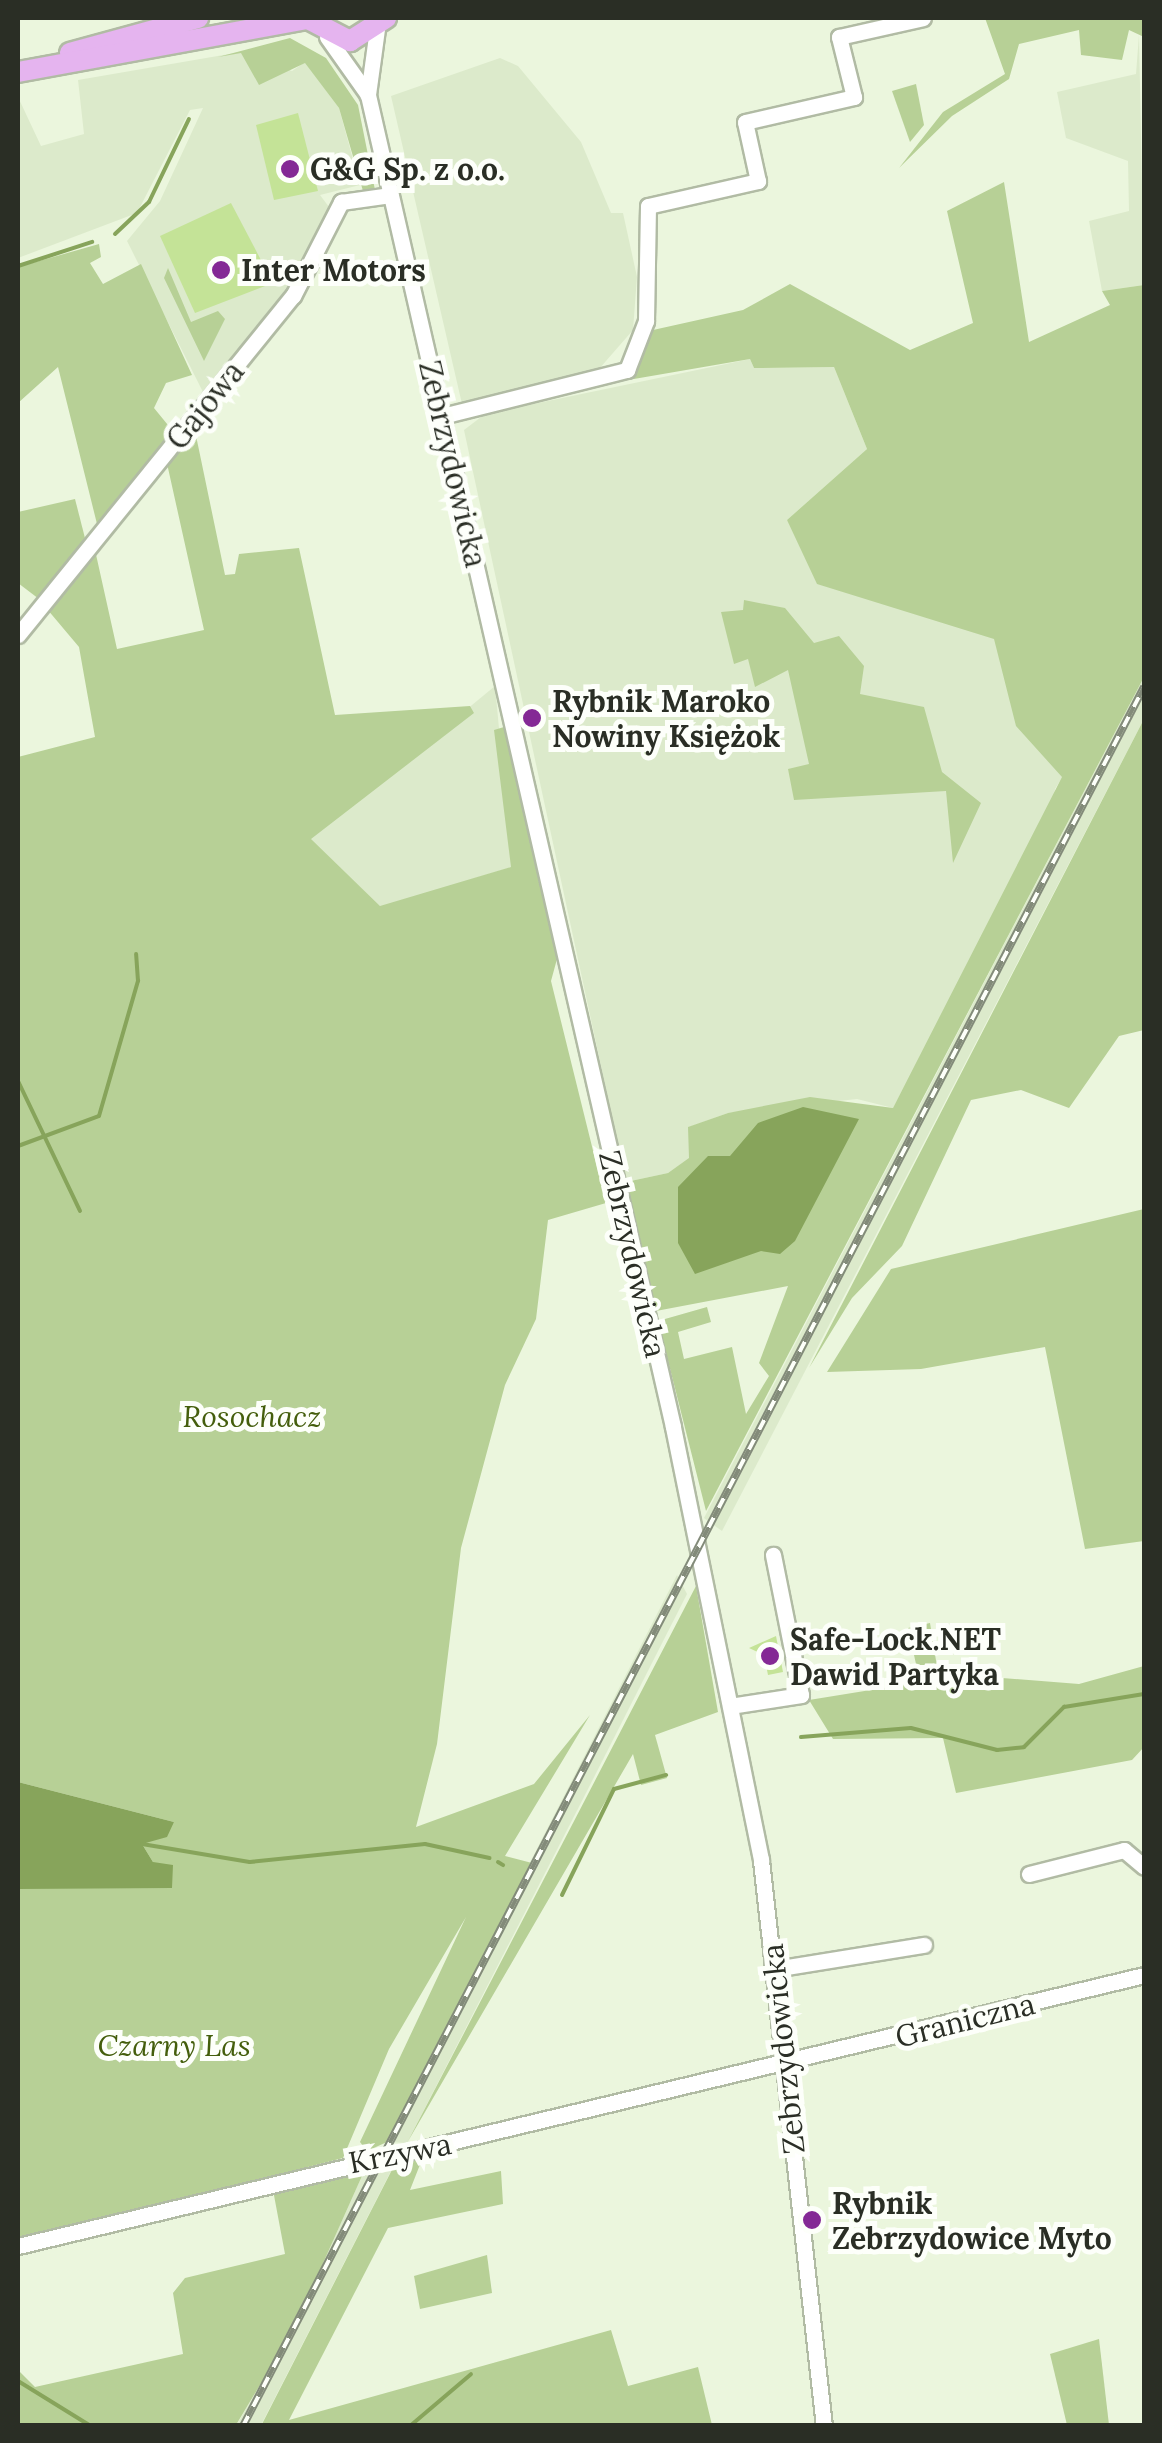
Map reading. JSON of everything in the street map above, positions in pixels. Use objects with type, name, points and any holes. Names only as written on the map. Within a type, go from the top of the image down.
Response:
[{"type":"main road","points":[[20,72],[198,18]]},
{"type":"main road","points":[[20,72],[306,18],[327,37],[350,41],[382,23]]},
{"type":"street","points":[[442,416],[627,370],[646,321],[648,206],[758,181],[745,122],[854,97],[839,37],[923,18]]},
{"type":"street","name":"Zebrzydowicka","points":[[368,96],[382,23]]},
{"type":"street","name":"Zebrzydowicka","points":[[327,37],[368,96],[730,1706],[775,1968],[824,2426]]},
{"type":"street","name":"Gajowa","points":[[18,635],[293,296],[342,202],[391,195]]},
{"type":"street","points":[[730,1706],[802,1696],[773,1555]]},
{"type":"street","points":[[1029,1874],[1124,1850],[1144,1866]]},
{"type":"street","points":[[775,1968],[924,1946]]},
{"type":"street","name":"Graniczna","points":[[785,2065],[1144,1975]]},
{"type":"street","name":"Krzywa","points":[[18,2246],[785,2065]]},
{"type":"shaded area","points":[[1139,35],[1144,285],[1102,291],[1089,221],[1129,211],[1128,161],[1066,138],[1057,92],[1136,74]]},
{"type":"shaded area","points":[[241,52],[292,71],[305,62],[339,108],[360,185],[320,195],[329,207],[282,297],[205,396],[127,241],[160,201],[203,108],[190,110],[137,213],[18,258],[18,97],[41,146],[84,134],[78,80]]},
{"type":"shaded area","points":[[500,58],[518,66],[581,142],[611,213],[623,213],[637,277],[633,330],[599,369],[462,404],[391,96]]},
{"type":"shaded area","points":[[750,359],[754,368],[834,367],[867,449],[787,520],[846,592],[1123,678],[1055,789],[1052,812],[893,1108],[857,1099],[728,1113],[689,1127],[690,1158],[668,1173],[626,1182],[464,430],[485,414]]},
{"type":"shaded area","points":[[1144,677],[1144,719],[722,1531],[704,1518]]},
{"type":"shaded area","points":[[495,686],[512,867],[381,907],[310,839]]},
{"type":"shaded area","points":[[803,1107],[859,1119],[795,1241],[780,1254],[761,1251],[695,1274],[678,1243],[678,1187],[708,1156],[730,1156],[758,1123]]},
{"type":"shaded area","points":[[677,1575],[687,1594],[407,2143],[387,2142]]},
{"type":"shaded area","points":[[18,1782],[174,1822],[167,1837],[142,1844],[153,1862],[173,1865],[172,1888],[18,1889]]},
{"type":"shaded area","points":[[366,2167],[391,2171],[261,2425],[236,2426],[294,2327]]},
{"type":"green space","points":[[985,18],[1144,18],[1144,37],[1129,30],[1122,60],[1081,55],[1079,30],[1019,44],[1009,79],[952,116],[899,168],[943,112],[1005,74]]},
{"type":"green space","points":[[290,38],[326,58],[358,105],[375,190],[363,191],[339,108],[305,63],[259,85],[241,53],[218,57]]},
{"type":"green space","points":[[916,84],[924,125],[910,142],[892,91]]},
{"type":"green space","points":[[1004,182],[1029,342],[1110,305],[1102,291],[1144,285],[1144,677],[706,1511],[658,1321],[707,1307],[711,1322],[678,1332],[684,1359],[732,1347],[746,1414],[769,1376],[759,1363],[788,1286],[656,1311],[626,1182],[668,1173],[689,1158],[688,1127],[728,1113],[810,1097],[893,1108],[1062,777],[1016,726],[994,639],[817,584],[787,520],[867,449],[834,367],[754,368],[750,359],[628,380],[653,330],[743,310],[790,284],[910,350],[973,323],[947,211]]},
{"type":"green space","points":[[99,244],[101,257],[90,263],[103,284],[141,264],[192,375],[166,383],[154,408],[172,430],[205,396],[98,528],[58,367],[18,403],[18,267]]},
{"type":"green space","points":[[168,268],[191,322],[218,311],[225,319],[204,361],[164,278]]},
{"type":"green space","points":[[194,426],[225,575],[235,574],[239,554],[299,548],[335,715],[470,706],[474,713],[311,839],[380,906],[511,867],[494,730],[504,727],[557,959],[551,981],[606,1203],[548,1220],[536,1319],[505,1385],[461,1548],[437,1744],[416,1827],[534,1784],[590,1715],[505,1856],[532,1863],[387,2142],[367,2151],[360,2142],[466,1917],[389,2049],[343,2158],[18,2241],[18,1889],[153,1862],[142,1844],[174,1822],[18,1782],[18,757],[95,737],[79,647],[47,609],[95,550],[117,649],[204,630],[166,459]]},
{"type":"green space","points":[[75,499],[86,542],[39,599],[18,583],[18,512]]},
{"type":"green space","points":[[744,600],[785,608],[814,643],[839,636],[864,666],[860,694],[924,707],[942,772],[981,803],[953,863],[946,791],[794,800],[788,769],[809,764],[788,670],[755,687],[748,659],[734,664],[721,612],[743,610]]},
{"type":"green space","points":[[1144,719],[1144,1030],[1119,1036],[1069,1108],[1021,1090],[971,1100],[902,1246],[852,1298],[809,1368]]},
{"type":"green space","points":[[1144,1209],[1144,1541],[1085,1549],[1045,1347],[921,1369],[827,1372],[891,1269]]},
{"type":"green space","points":[[696,1586],[718,1712],[655,1735],[667,1778],[641,1785],[633,1754],[407,2143]]},
{"type":"green space","points":[[930,1623],[938,1673],[1079,1684],[1144,1666],[1144,1747],[1132,1760],[956,1793],[943,1738],[833,1739],[809,1700],[920,1682],[908,1628]]},
{"type":"green space","points":[[423,2157],[410,2190],[501,2171],[503,2204],[388,2228],[289,2420],[611,2330],[628,2386],[698,2367],[712,2425],[261,2426],[397,2160]]},
{"type":"green space","points":[[366,2167],[294,2328],[236,2425],[18,2425],[18,2370],[35,2387],[183,2354],[173,2293],[185,2278],[285,2254],[273,2190]]},
{"type":"green space","points":[[487,2255],[492,2293],[420,2309],[414,2276]]},
{"type":"green space","points":[[1099,2339],[1109,2425],[1067,2425],[1050,2354]]},
{"type":"building","name":"G&G Sp. z o.o.","points":[[298,113],[318,191],[274,200],[256,125]]},
{"type":"building","name":"Inter Motors","points":[[231,203],[273,283],[195,313],[160,236]]},
{"type":"building","name":"Safe-Lock.NET Dawid Partyka","points":[[776,1636],[783,1672],[768,1675],[764,1655],[749,1648]]},
{"type":"waterway","points":[[115,234],[149,202],[189,119]]},
{"type":"waterway","points":[[18,266],[92,242]]},
{"type":"waterway","points":[[18,1146],[99,1116],[138,981],[136,954]]},
{"type":"waterway","points":[[18,1081],[80,1211]]},
{"type":"waterway","points":[[801,1737],[911,1728],[997,1750],[1024,1747],[1064,1707],[1144,1694]]},
{"type":"waterway","points":[[562,1895],[614,1789],[666,1775]]},
{"type":"waterway","points":[[142,1844],[250,1862],[425,1844],[489,1858]]},
{"type":"waterway","points":[[498,1862],[503,1865]]},
{"type":"waterway","points":[[410,2426],[471,2374]]},
{"type":"waterway","points":[[18,2381],[91,2426]]},
{"type":"railway","points":[[243,2426],[1144,687]]},
{"type":"place","name":"G&G Sp. z o.o.","points":[[290,169]]},
{"type":"place","name":"Inter Motors","points":[[221,270]]},
{"type":"place","name":"Rybnik Maroko Nowiny Księżok","points":[[532,718]]},
{"type":"place","name":"Safe-Lock.NET Dawid Partyka","points":[[770,1656]]},
{"type":"place","name":"Rybnik Zebrzydowice Myto","points":[[812,2220]]},
{"type":"park label","name":"Rosochacz","points":[[252,1416]]},
{"type":"park label","name":"Czarny Las","points":[[174,2045]]}]
